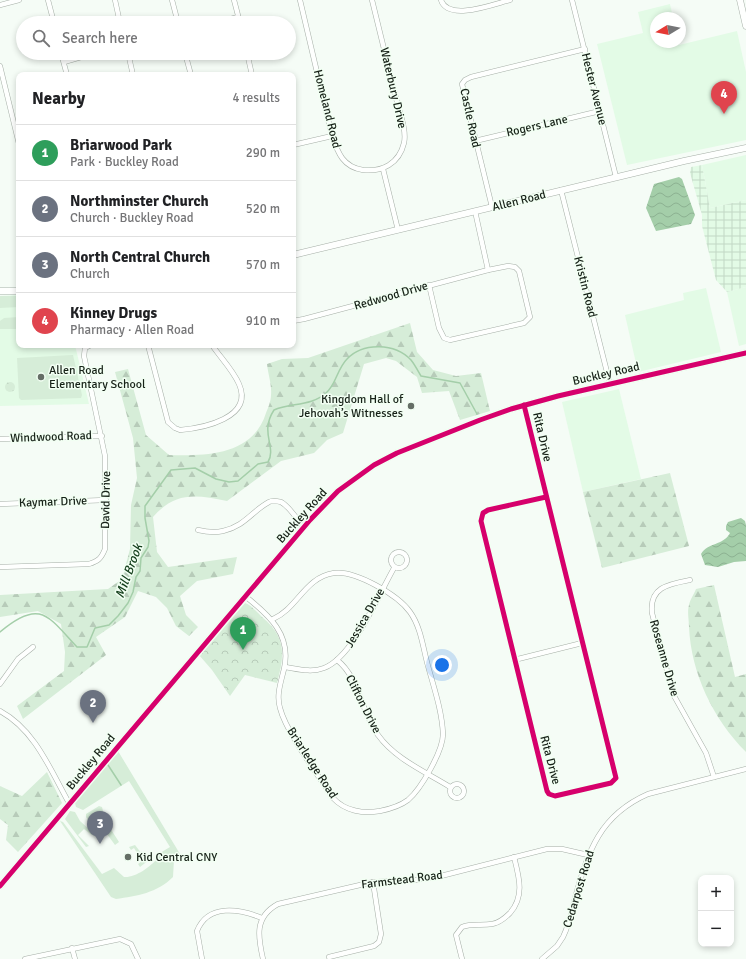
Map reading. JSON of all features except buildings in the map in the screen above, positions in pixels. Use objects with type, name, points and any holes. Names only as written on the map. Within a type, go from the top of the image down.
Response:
[{"type":"street","points":[[0,5],[19,0]]},
{"type":"street","points":[[48,0],[52,16]]},
{"type":"street","points":[[115,0],[118,16]]},
{"type":"street","points":[[172,0],[176,16]]},
{"type":"street","points":[[234,0],[238,16]]},
{"type":"street","name":"Homeland Road","points":[[300,0],[332,136],[339,154],[349,166],[369,170],[383,169]]},
{"type":"street","name":"Waterbury Drive","points":[[372,0],[404,132],[404,142],[401,152],[395,160],[383,169]]},
{"type":"street","points":[[441,0],[447,8],[456,12],[510,0]]},
{"type":"street","name":"Hester Avenue","points":[[572,0],[616,177]]},
{"type":"street","points":[[740,0],[746,26]]},
{"type":"street","name":"Castle Road","points":[[492,207],[462,89],[465,80],[471,77],[585,49]]},
{"type":"street","points":[[66,72],[64,62],[71,60]]},
{"type":"street","points":[[130,60],[132,72]]},
{"type":"street","points":[[187,60],[190,72]]},
{"type":"street","points":[[249,60],[251,72]]},
{"type":"street","points":[[0,66],[16,132]]},
{"type":"street","name":"Rogers Lane","points":[[475,141],[600,111]]},
{"type":"street","points":[[296,144],[332,136]]},
{"type":"street","name":"Allen Road","points":[[296,255],[560,190],[746,148]]},
{"type":"street","points":[[383,169],[398,230]]},
{"type":"street","name":"Kristin Road","points":[[560,190],[610,384]]},
{"type":"street","points":[[475,211],[488,270]]},
{"type":"street","name":"Redwood Drive","points":[[296,320],[360,305],[429,285],[508,266],[515,267],[519,271],[530,313],[529,320],[456,340],[445,338],[439,328],[429,285]]},
{"type":"street","points":[[0,291],[16,291]]},
{"type":"street","name":"David Drive","points":[[0,566],[89,564],[98,561],[104,549],[106,470],[102,436],[84,356],[85,348]]},
{"type":"street","points":[[149,348],[168,422],[180,430],[222,421],[233,413],[239,403],[241,392],[238,384],[214,348]]},
{"type":"street","name":"Buckley Road","points":[[0,886],[303,527],[338,491],[374,465],[397,453],[524,405],[746,353]]},
{"type":"street","name":"Rita Drive","points":[[524,405],[616,778],[611,783],[555,796],[549,794],[514,660],[485,540],[481,517],[488,510],[546,496]]},
{"type":"street","name":"Windwood Road","points":[[0,439],[102,436]]},
{"type":"street","name":"Kaymar Drive","points":[[0,504],[106,500]]},
{"type":"street","points":[[198,530],[214,533],[235,527],[248,520],[268,502],[273,501],[280,502],[286,506],[303,527]]},
{"type":"street","name":"Jessica Drive","points":[[285,667],[310,671],[324,668],[337,660],[352,643],[394,568]]},
{"type":"street","name":"Briarledge Road","points":[[245,596],[273,620],[281,631],[284,641],[285,667],[278,696],[283,718],[336,802],[362,813],[389,809],[409,799],[418,789],[442,744],[442,720],[416,621],[410,611],[401,602],[381,590],[354,575],[342,573],[324,575],[307,587],[284,613],[273,620]]},
{"type":"street","name":"Roseanne Drive","points":[[690,580],[670,584],[655,593],[652,601],[652,613],[673,694],[706,753],[714,777]]},
{"type":"street","points":[[514,660],[582,643]]},
{"type":"street","points":[[0,684],[18,659],[33,647]]},
{"type":"street","name":"Clifton Drive","points":[[337,660],[345,668],[354,683],[377,735],[405,760],[450,787]]},
{"type":"street","points":[[0,712],[17,722],[28,733],[69,803]]},
{"type":"street","name":"Cedarpost Road","points":[[543,959],[557,946],[566,930],[588,855],[594,842],[609,820],[635,799],[659,790],[746,769]]},
{"type":"street","name":"Farmstead Road","points":[[262,918],[269,910],[278,904],[373,882],[415,880],[437,877],[547,849],[562,849],[588,855]]},
{"type":"street","points":[[462,959],[456,935],[462,927],[471,924],[481,926],[494,924],[501,921],[514,908],[520,891],[514,857]]},
{"type":"street","points":[[329,957],[374,946],[379,942],[381,934],[373,882]]},
{"type":"street","points":[[202,959],[197,931],[204,920],[217,913],[236,910],[262,918],[258,932],[264,959]]},
{"type":"street","points":[[25,959],[120,939],[131,944],[138,959]]},
{"type":"street","points":[[72,948],[75,959]]},
{"type":"shaded area","points":[[670,4],[672,12],[650,12],[650,48],[686,48],[686,43],[737,31],[746,72],[746,140],[627,165],[597,44],[643,33],[638,12]]},
{"type":"shaded area","points":[[746,155],[746,200],[710,208],[702,165]]},
{"type":"shaded area","points":[[702,165],[710,208],[746,200],[746,287],[727,292],[716,280],[702,226],[702,215],[690,173],[691,167]]},
{"type":"shaded area","points":[[746,287],[746,344],[739,346],[727,292]]},
{"type":"shaded area","points":[[706,288],[721,352],[638,372],[625,315],[684,300],[683,293]]},
{"type":"shaded area","name":"Allen Road Elementary School","points":[[16,295],[16,348],[76,348],[89,404],[0,406],[0,296]]},
{"type":"shaded area","points":[[619,389],[641,479],[583,492],[562,402]]},
{"type":"green space","points":[[0,296],[16,296],[16,307],[0,308]]},
{"type":"green space","points":[[16,317],[16,329],[0,329],[0,321],[4,318]]},
{"type":"green space","points":[[410,323],[417,352],[433,370],[456,376],[481,373],[490,411],[460,420],[449,391],[422,393],[417,377],[396,361],[386,358],[364,364],[343,433],[327,440],[314,453],[281,461],[227,501],[206,497],[187,497],[170,503],[153,517],[157,552],[168,567],[237,557],[233,574],[197,581],[180,596],[186,615],[198,627],[189,636],[176,626],[167,608],[156,597],[138,591],[125,617],[96,637],[106,655],[23,719],[17,706],[64,671],[65,652],[61,624],[38,611],[0,617],[0,595],[108,589],[122,579],[130,549],[131,505],[137,478],[133,438],[115,372],[128,369],[146,435],[169,455],[198,455],[213,453],[240,445],[251,437],[260,427],[268,409],[271,397],[271,387],[267,364],[282,359],[308,358]]},
{"type":"green space","points":[[73,355],[82,395],[81,398],[21,400],[19,398],[17,358]]},
{"type":"green space","points":[[8,382],[12,382],[14,383],[14,391],[8,392],[5,389],[5,385]]},
{"type":"green space","points":[[670,473],[689,546],[602,568],[583,492]]},
{"type":"green space","points":[[714,585],[735,677],[746,674],[746,752],[723,725],[714,710],[699,678],[694,661],[688,607],[696,589]]},
{"type":"green space","points":[[245,603],[254,609],[276,632],[282,647],[280,673],[277,683],[245,675],[230,696],[212,670],[199,655]]},
{"type":"green space","points":[[118,751],[180,854],[174,860],[173,877],[160,887],[132,897],[116,899],[111,897],[60,821],[63,822],[102,874],[114,868],[124,877],[133,876],[157,859],[155,856],[170,847],[129,781],[83,810],[76,807],[75,803]]},
{"type":"green space","points":[[47,772],[62,803],[18,852],[6,840],[8,825],[0,819],[0,786],[22,796]]},
{"type":"green space","points":[[99,806],[102,807],[103,811],[94,821],[89,822],[86,814]]},
{"type":"green space","points":[[70,811],[75,812],[80,821],[91,831],[93,829],[95,831],[92,835],[84,829],[78,835],[89,846],[86,847],[65,819]]},
{"type":"green space","points":[[105,820],[119,842],[115,845],[104,830],[102,831],[95,827],[99,822]]},
{"type":"green space","points":[[135,845],[145,858],[149,856],[149,860],[140,867],[138,864],[142,861],[134,848],[131,850],[129,847]]},
{"type":"water","points":[[679,177],[682,179],[695,215],[691,224],[656,231],[646,208],[654,184]]},
{"type":"water","points":[[741,518],[745,521],[746,525],[746,561],[734,562],[718,567],[705,565],[701,554],[704,550],[724,540],[730,533],[726,530],[728,522]]},
{"type":"waterway","name":"Mill Brook","points":[[0,632],[25,616],[34,614],[43,615],[58,627],[77,647],[87,647],[95,628],[109,625],[128,603],[133,592],[136,577],[140,571],[141,558],[148,547],[149,541],[145,518],[145,506],[171,470],[195,468],[216,479],[229,482],[238,481],[258,464],[268,462],[271,451],[268,426],[274,410],[308,402],[326,393],[341,367],[354,353],[370,347],[396,350],[411,360],[421,376],[460,383],[477,414]]},
{"type":"waterway","points":[[108,765],[121,785]]},
{"type":"cycle path","points":[[0,886],[310,520],[338,491],[374,465],[397,453],[511,409],[558,396],[746,353]]},
{"type":"cycle path","points":[[524,405],[616,778],[611,783],[555,796],[549,794],[547,791],[481,521],[483,513],[488,510],[546,497]]},
{"type":"place","name":"Kinney Drugs","points":[[724,114]]},
{"type":"place","name":"Allen Road Elementary School","points":[[41,377]]},
{"type":"place","name":"Kingdom Hall of Jehovah’s Witnesses","points":[[411,406]]},
{"type":"place","name":"Briarwood Park","points":[[243,650]]},
{"type":"place","name":"Northminster Church","points":[[93,723]]},
{"type":"place","name":"North Central Church","points":[[100,844]]},
{"type":"place","name":"Kid Central CNY","points":[[128,857]]}]
